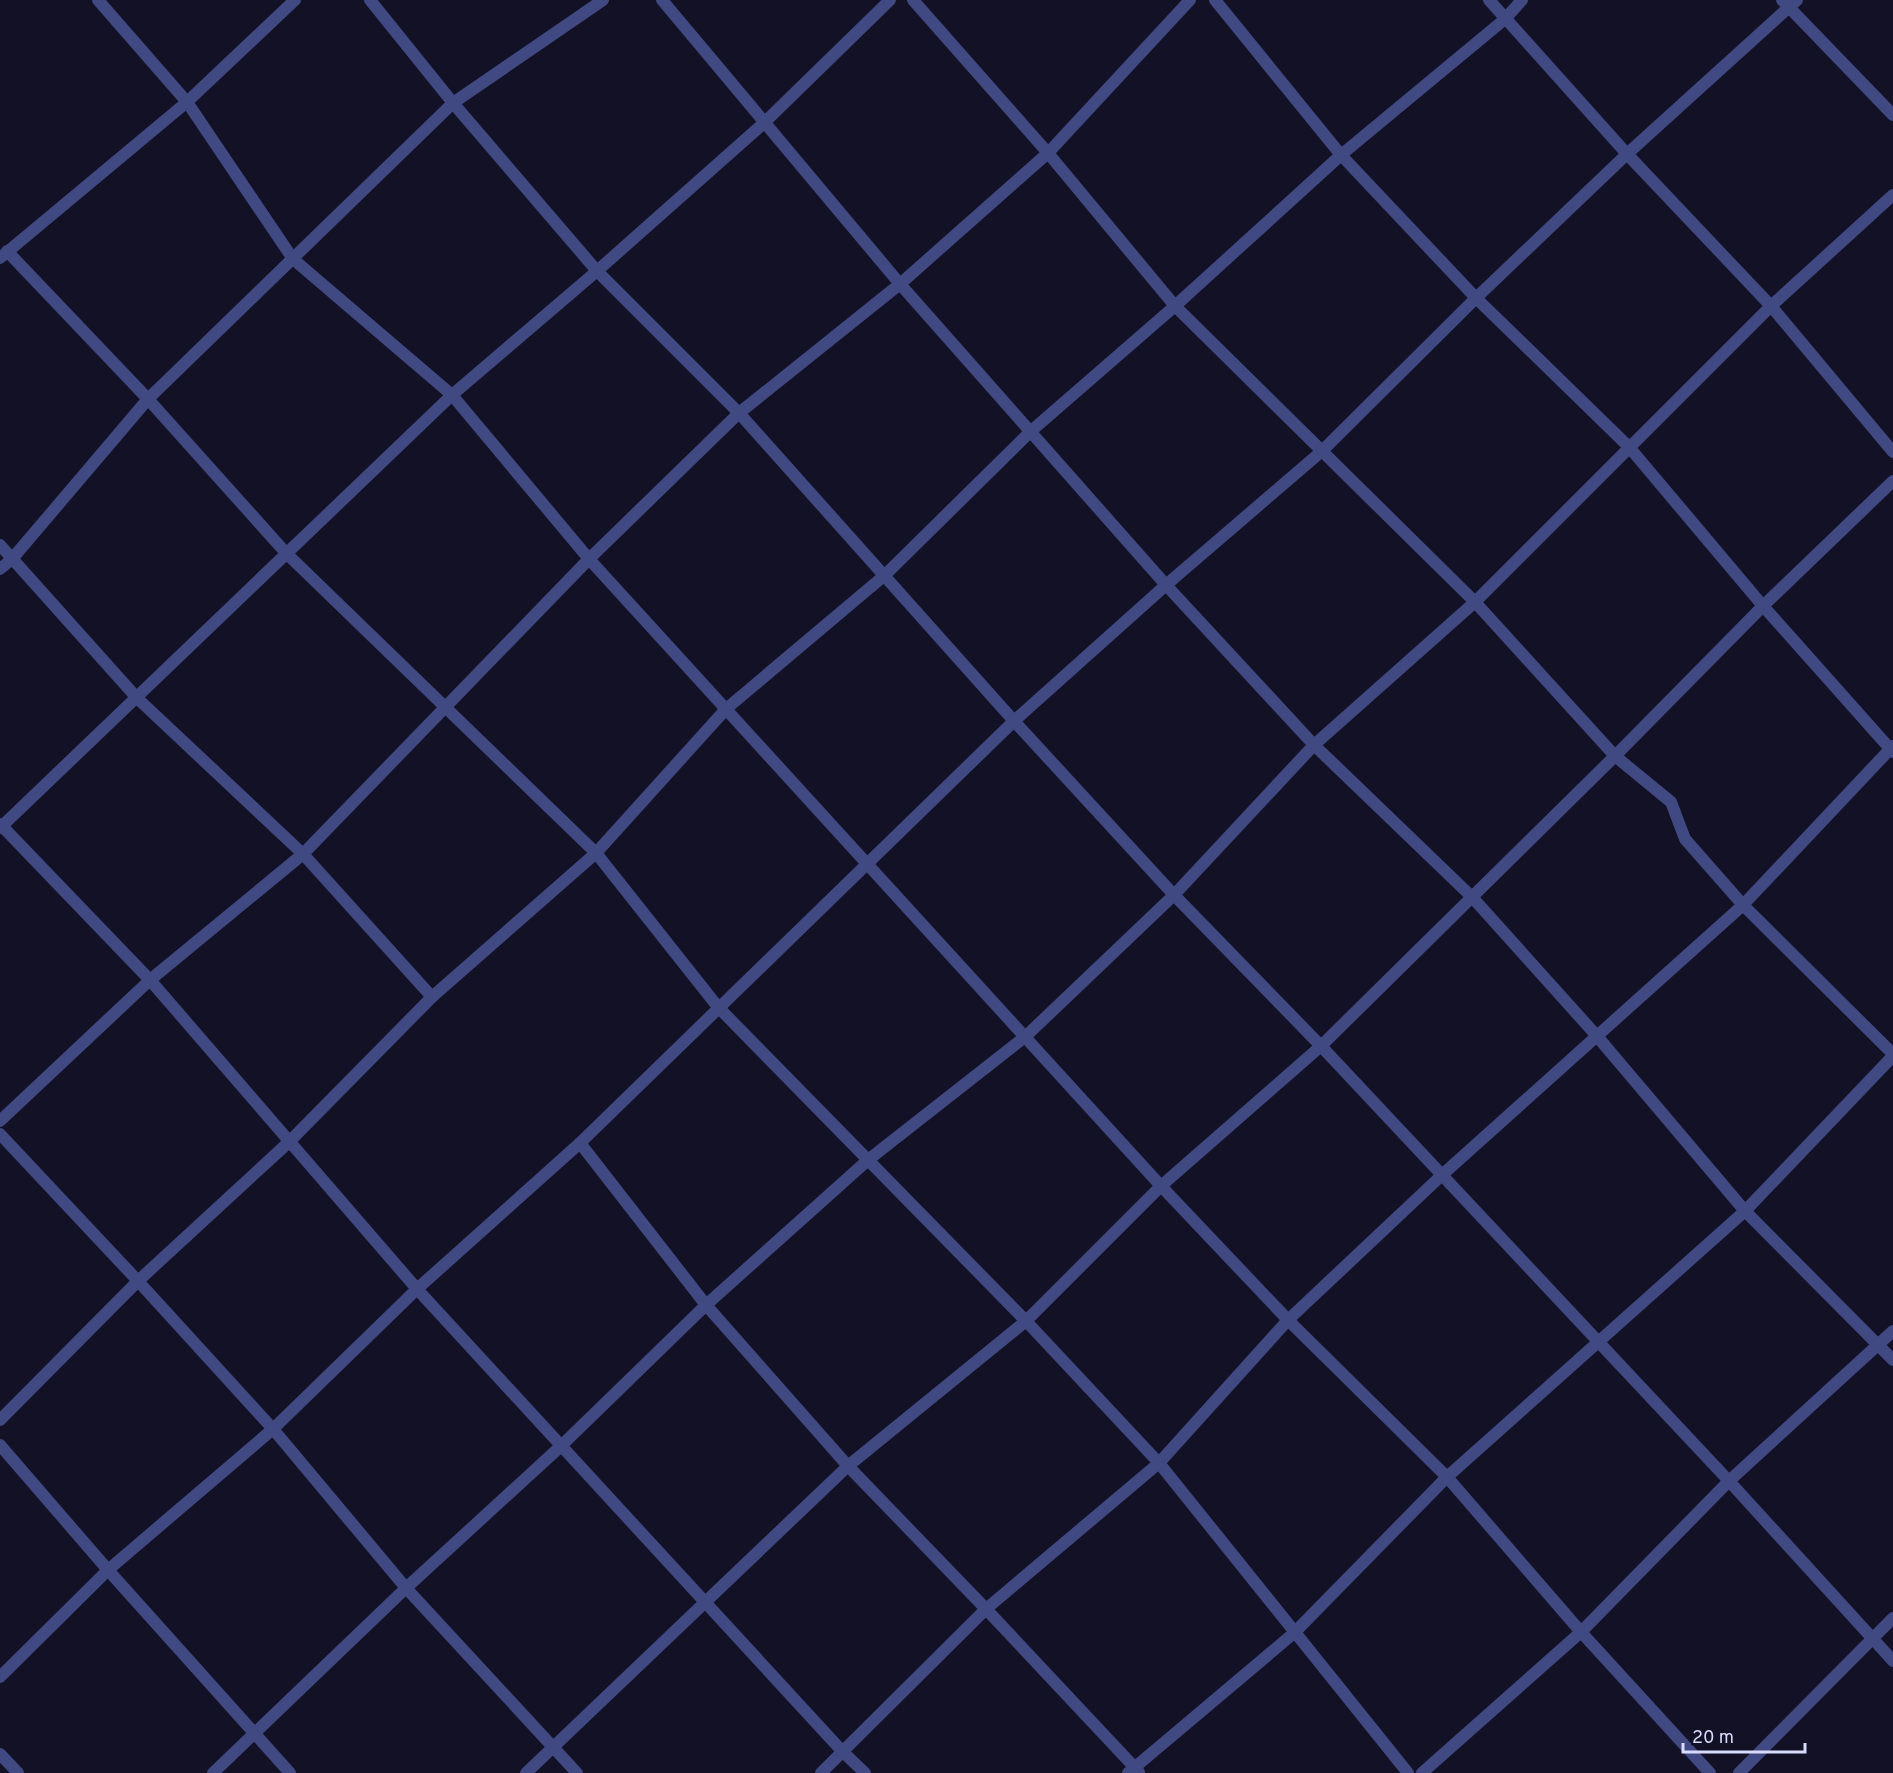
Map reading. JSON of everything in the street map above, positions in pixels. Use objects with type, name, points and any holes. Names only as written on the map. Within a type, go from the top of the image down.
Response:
[{"type":"street","points":[[98,0],[186,102],[293,259],[452,395],[589,559],[1026,1035],[1161,1186],[1288,1320],[1447,1477],[1581,1632],[1710,1773]]},
{"type":"street","points":[[295,0],[186,102],[4,254],[148,399],[286,553],[596,853],[718,1007],[1026,1321],[1159,1463],[1408,1773]]},
{"type":"street","points":[[370,0],[453,103],[597,271],[739,413],[1014,721],[1174,895],[1321,1046],[1729,1481],[1893,1661]]},
{"type":"street","points":[[0,569],[12,559],[148,399],[453,103],[603,0]]},
{"type":"street","points":[[662,0],[900,284],[1166,585],[1314,746],[1472,897],[1596,1035],[1745,1211],[1893,1360]]},
{"type":"street","points":[[865,1773],[704,1603],[417,1289],[150,980],[1,826],[452,395],[597,271],[765,122],[890,0]]},
{"type":"street","points":[[580,1143],[706,1305],[848,1466],[986,1609],[1134,1771],[1294,1633],[1447,1477],[1745,1211],[1893,1055],[1743,904],[1685,839],[1671,802],[1616,756],[1475,602],[1175,306],[1047,153],[914,0]]},
{"type":"street","points":[[0,1121],[150,980],[303,854],[589,559],[739,413],[900,284],[1047,153],[1190,0]]},
{"type":"street","points":[[821,1773],[986,1609],[1159,1463],[1288,1320],[1442,1175],[1743,904],[1892,749],[1763,606],[1629,447],[1476,298],[1341,155],[1215,0]]},
{"type":"street","points":[[1488,0],[1627,154],[1771,306],[1893,452]]},
{"type":"street","points":[[0,1420],[138,1281],[289,1142],[432,997],[596,853],[726,709],[885,575],[1030,432],[1175,306],[1341,155],[1505,19],[1522,0]]},
{"type":"street","points":[[0,1677],[108,1570],[273,1430],[417,1289],[580,1143],[1014,721],[1166,585],[1322,451],[1476,298],[1790,2],[1893,115]]},
{"type":"street","points":[[213,1773],[406,1588],[561,1446],[706,1305],[868,1160],[1026,1035],[1174,895],[1314,746],[1475,602],[1771,306],[1893,195]]},
{"type":"street","points":[[526,1773],[848,1466],[1026,1321],[1161,1186],[1321,1046],[1616,756],[1763,606],[1893,481]]},
{"type":"street","points":[[0,545],[137,698],[303,854],[432,997]]},
{"type":"street","points":[[0,1134],[273,1430],[406,1588],[576,1773]]},
{"type":"street","points":[[1422,1773],[1581,1632],[1729,1481],[1893,1330]]},
{"type":"street","points":[[0,1444],[108,1570],[290,1773]]},
{"type":"street","points":[[1739,1773],[1893,1618]]},
{"type":"street","points":[[0,1754],[18,1773]]}]
